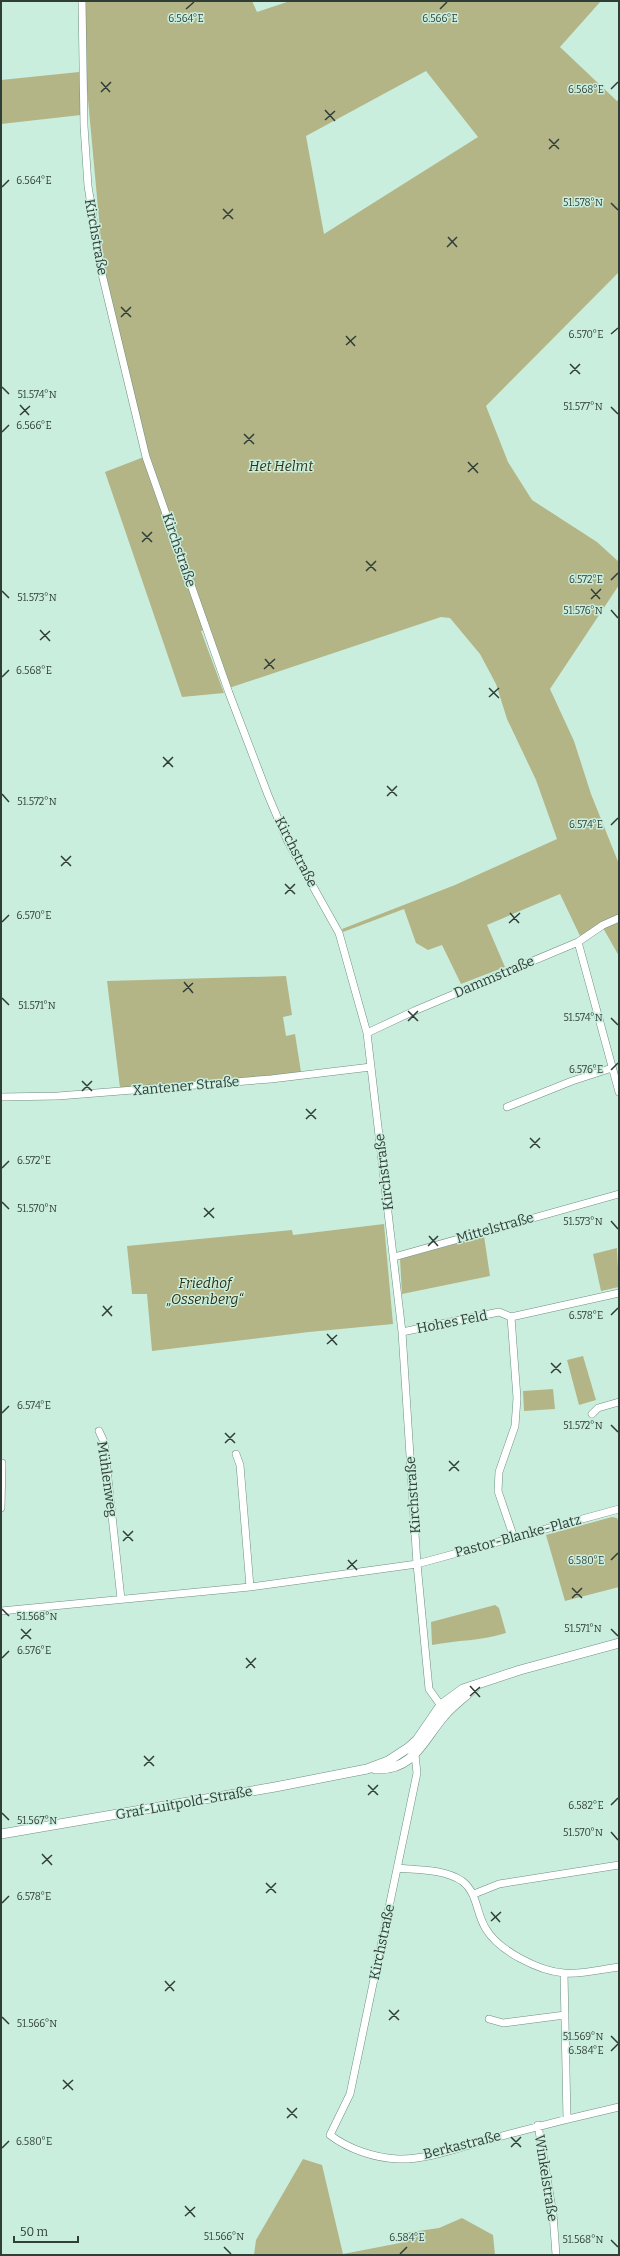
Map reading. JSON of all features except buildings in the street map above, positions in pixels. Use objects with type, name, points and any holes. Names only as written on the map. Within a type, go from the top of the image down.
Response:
[{"type":"street","name":"Kirchstraße","points":[[82,1],[84,126],[88,186],[102,274],[146,456],[229,693],[268,795],[287,840],[339,933],[367,1033],[402,1332],[417,1564],[429,1689],[447,1713]]},
{"type":"street","name":"Dammstraße","points":[[367,1033],[414,1011],[578,942],[603,925],[619,918]]},
{"type":"street","points":[[578,942],[619,1092]]},
{"type":"street","name":"Xantener Straße","points":[[1,1097],[103,1093],[271,1079],[371,1067]]},
{"type":"street","points":[[507,1106],[572,1081],[612,1068]]},
{"type":"street","name":"Mittelstraße","points":[[394,1257],[619,1194]]},
{"type":"street","name":"Hohes Feld","points":[[402,1332],[499,1312],[511,1317],[619,1293]]},
{"type":"street","points":[[511,1317],[517,1398],[515,1426],[498,1472],[498,1491],[514,1538]]},
{"type":"street","points":[[592,1414],[598,1408],[619,1402]]},
{"type":"street","name":"Mühlenweg","points":[[99,1431],[104,1442],[121,1599]]},
{"type":"street","points":[[236,1454],[240,1465],[250,1587]]},
{"type":"street","points":[[1,1508],[2,1463]]},
{"type":"street","name":"Pastor-Blanke-Platz","points":[[417,1564],[619,1508]]},
{"type":"street","points":[[1,1611],[250,1587],[417,1564]]},
{"type":"street","name":"Graf-Luitpold-Straße","points":[[1,1834],[275,1787],[367,1769],[388,1761],[408,1748],[441,1706],[463,1689],[481,1682],[619,1643]]},
{"type":"street","name":"Graf-Luitpold-Straße","points":[[367,1769],[381,1770],[395,1766],[415,1756],[447,1713],[481,1682]]},
{"type":"street","points":[[408,1748],[415,1756]]},
{"type":"street","name":"Kirchstraße","points":[[330,2135],[350,2094],[417,1773],[415,1756]]},
{"type":"street","points":[[474,1894],[500,1884],[619,1865]]},
{"type":"street","points":[[397,1868],[449,1874],[463,1882],[474,1894],[476,1906],[486,1930],[502,1948],[529,1962],[564,1973],[619,1967]]},
{"type":"street","points":[[564,1973],[567,2119]]},
{"type":"street","points":[[489,2019],[503,2023],[565,2015]]},
{"type":"street","name":"Berkastraße","points":[[330,2135],[342,2144],[364,2152],[398,2159],[431,2155],[538,2125],[619,2107]]},
{"type":"street","name":"Winkelstraße","points":[[538,2125],[553,2214],[556,2255]]},
{"type":"green space","name":"Het Helmt","points":[[86,1],[252,1],[257,12],[290,1],[601,1],[560,47],[617,101],[619,99],[619,272],[486,406],[508,462],[532,500],[597,542],[619,562],[619,585],[550,689],[574,741],[591,794],[619,864],[619,916],[580,936],[560,894],[487,925],[505,967],[461,984],[442,945],[428,950],[416,943],[404,909],[343,932],[342,929],[455,885],[557,839],[536,780],[507,719],[496,684],[480,654],[450,618],[441,617],[229,688],[207,629],[201,631],[224,693],[182,697],[105,472],[149,455],[104,273],[86,78]],"holes":[[[426,71],[478,137],[324,234],[306,136]]]},
{"type":"green space","points":[[79,72],[81,115],[1,124],[1,80]]},
{"type":"green space","points":[[619,921],[619,956],[603,928]]},
{"type":"green space","points":[[286,976],[292,1015],[283,1017],[286,1036],[295,1034],[301,1072],[188,1084],[120,1088],[107,981]]},
{"type":"green space","name":"Friedhof „Ossenberg“","points":[[384,1224],[393,1324],[309,1332],[152,1351],[147,1294],[132,1294],[127,1246],[292,1230],[293,1235]]},
{"type":"green space","points":[[484,1236],[490,1276],[402,1294],[400,1259]]},
{"type":"green space","points":[[617,1248],[619,1287],[601,1291],[593,1254]]},
{"type":"green space","points":[[583,1356],[596,1400],[579,1405],[567,1360]]},
{"type":"green space","points":[[553,1389],[555,1409],[524,1411],[523,1391]]},
{"type":"green space","points":[[612,1517],[617,1518],[619,1523],[619,1587],[565,1601],[546,1535]]},
{"type":"green space","points":[[495,1605],[499,1608],[506,1633],[488,1638],[432,1645],[431,1622]]},
{"type":"green space","points":[[303,2159],[322,2165],[343,2254],[405,2242],[404,2233],[439,2228],[462,2218],[493,2235],[495,2255],[254,2255],[256,2240]]}]
